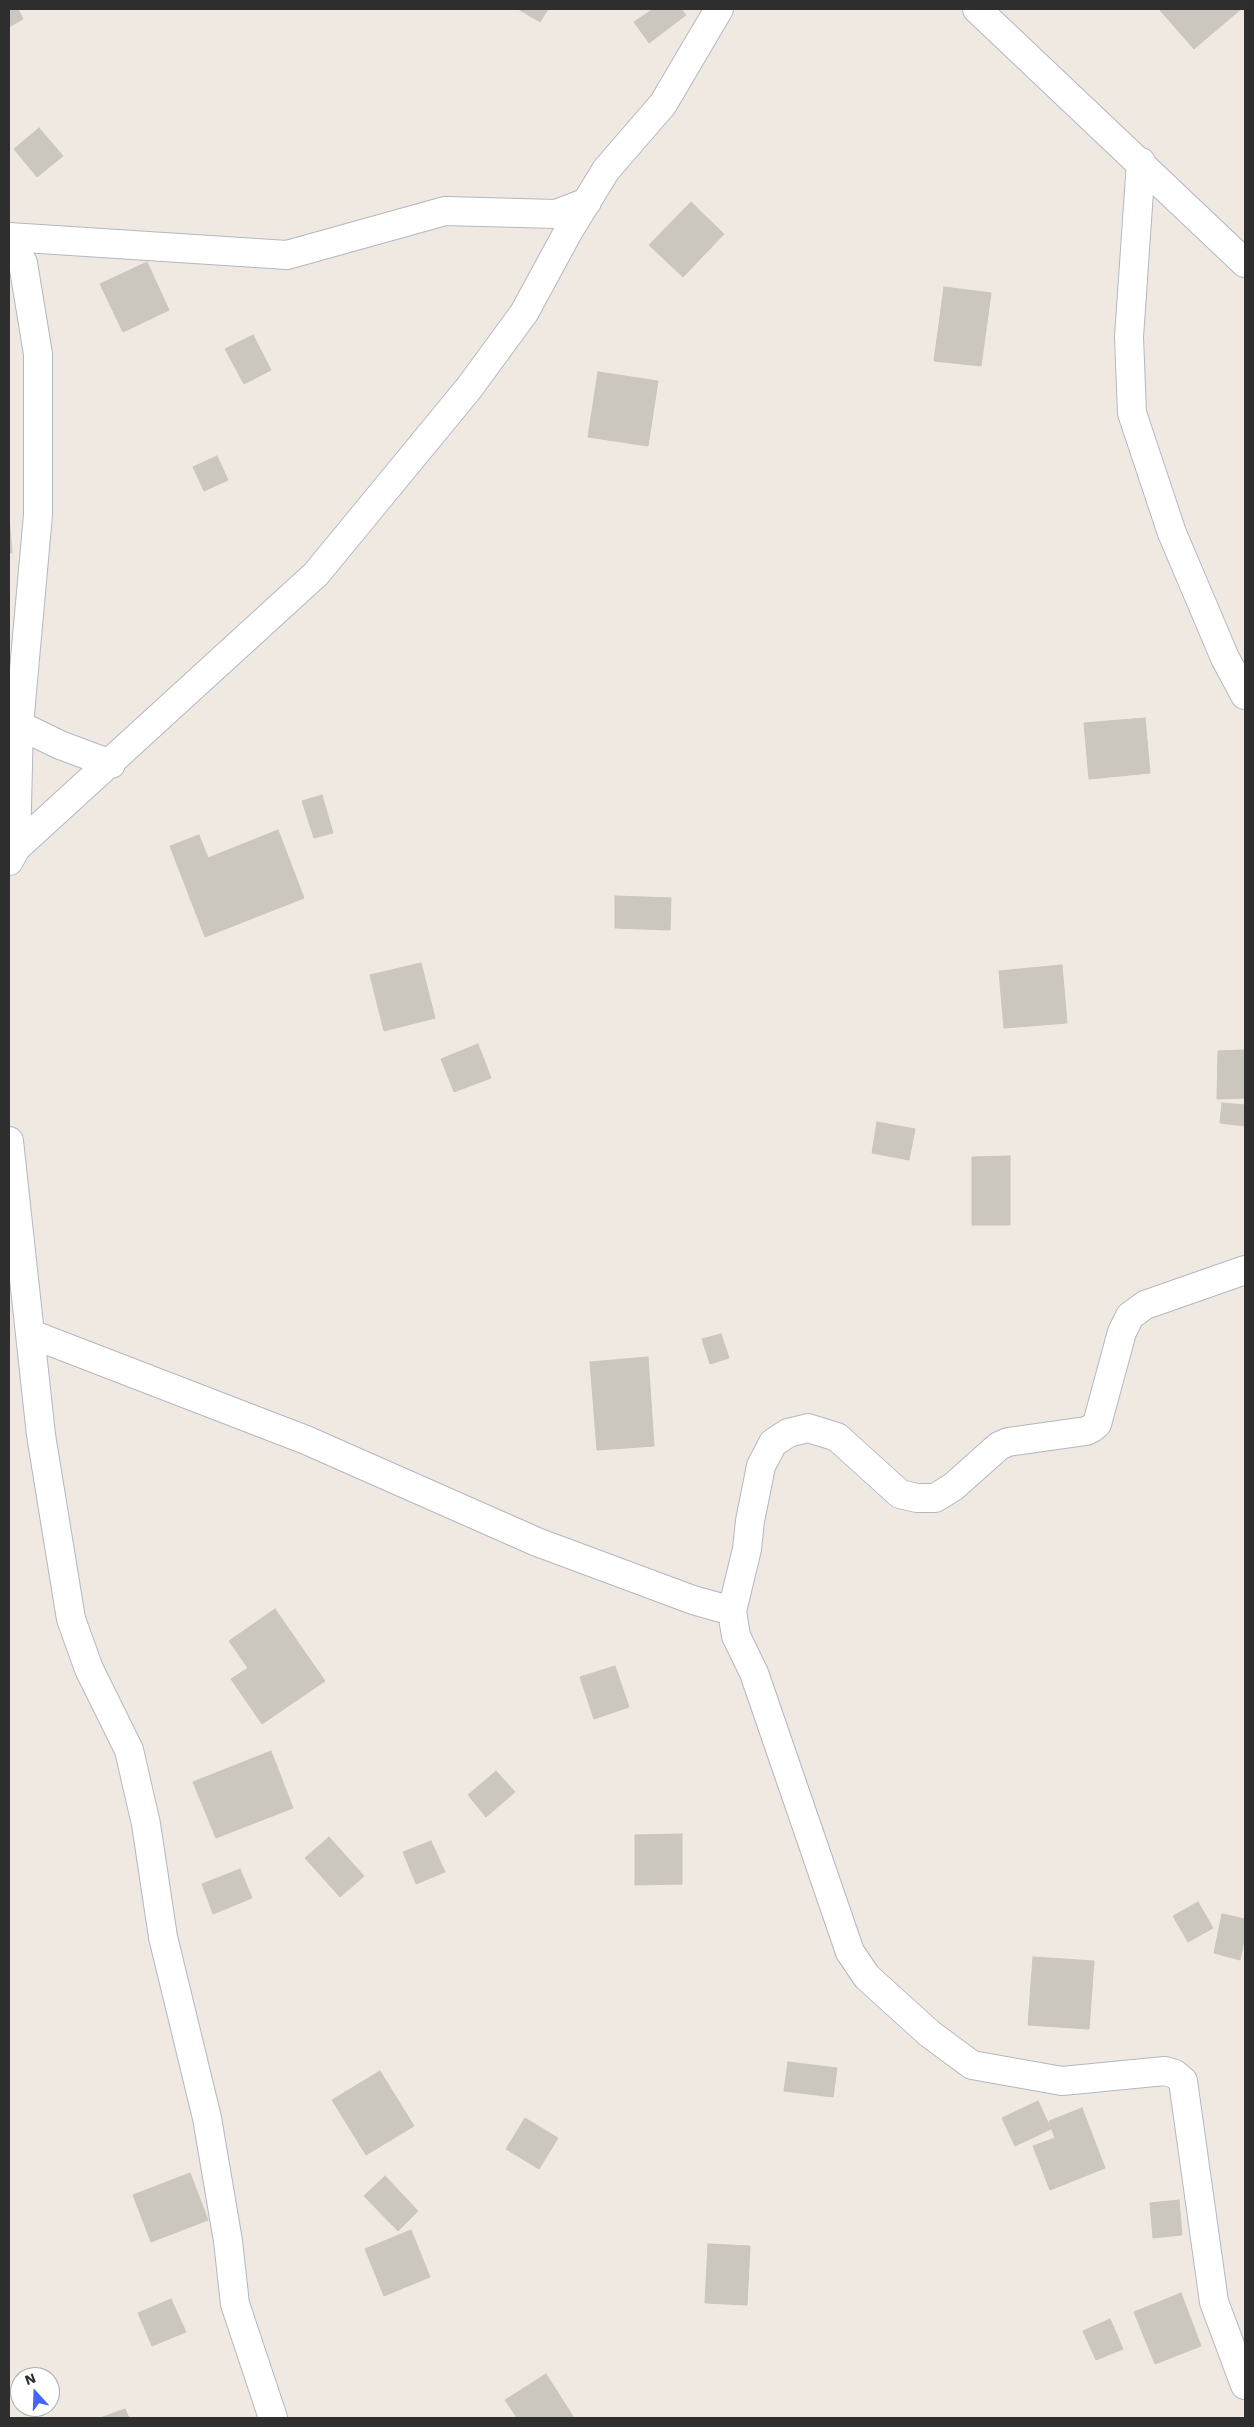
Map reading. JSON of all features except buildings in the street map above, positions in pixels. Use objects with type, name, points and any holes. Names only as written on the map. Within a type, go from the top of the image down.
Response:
[{"type":"street","points":[[12,855],[316,574],[469,388],[524,312],[606,170],[663,104],[719,9]]},
{"type":"street","points":[[977,9],[1245,263]]},
{"type":"street","points":[[1140,162],[1129,337],[1132,413],[1172,532],[1225,658],[1245,695]]},
{"type":"street","points":[[9,237],[288,255],[445,211],[556,214],[587,202]]},
{"type":"street","points":[[9,237],[23,263],[38,354],[38,516],[19,725],[12,855]]},
{"type":"street","points":[[19,725],[60,745],[111,764]]},
{"type":"street","points":[[9,1142],[41,1435],[71,1619],[89,1668],[129,1750],[146,1824],[163,1937],[207,2118],[228,2241],[235,2304],[273,2418]]},
{"type":"street","points":[[1245,1270],[1145,1305],[1130,1316],[1122,1332],[1097,1424],[1092,1428],[1008,1442],[999,1446],[953,1487],[935,1498],[917,1498],[900,1494],[837,1437],[808,1428],[788,1433],[773,1443],[761,1466],[750,1521],[747,1548],[732,1611],[736,1636],[754,1673],[850,1952],[867,1977],[930,2034],[972,2065],[1062,2081],[1165,2071],[1175,2074],[1183,2081],[1214,2302],[1245,2385]]},
{"type":"street","points":[[31,1334],[306,1440],[537,1542],[693,1600],[732,1611]]}]
